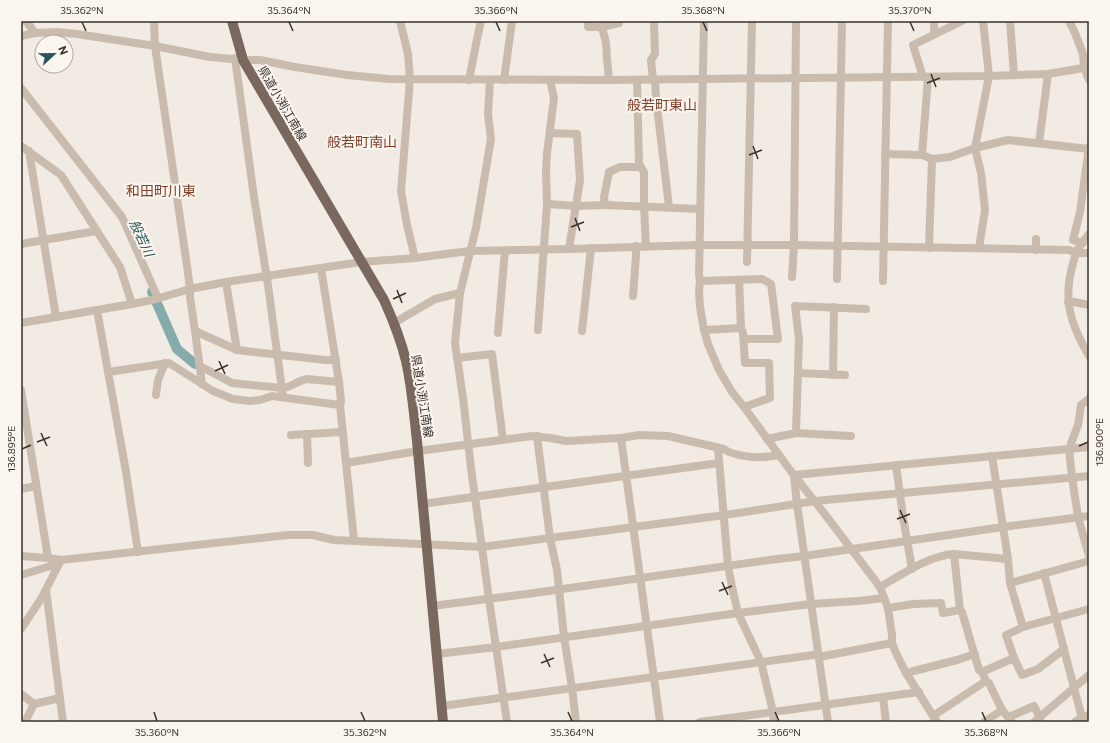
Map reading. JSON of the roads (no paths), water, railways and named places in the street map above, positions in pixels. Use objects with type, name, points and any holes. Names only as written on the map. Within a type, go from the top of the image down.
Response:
[{"type":"main road","name":"県道小渕江南線","points":[[232,21],[239,59],[384,300],[394,323],[406,362],[412,396],[418,451],[443,722]]},
{"type":"street","points":[[26,21],[35,33]]},
{"type":"street","points":[[154,21],[155,46],[202,384]]},
{"type":"street","points":[[400,21],[408,54],[410,79],[401,191],[415,258]]},
{"type":"street","points":[[469,80],[473,54],[482,21]]},
{"type":"street","points":[[504,80],[512,21]]},
{"type":"street","points":[[589,21],[588,27],[602,27],[619,23],[619,21]]},
{"type":"street","points":[[654,21],[655,54],[651,60],[669,207]]},
{"type":"street","points":[[704,21],[699,292],[704,330],[719,370],[732,392],[778,455],[880,587],[888,608],[892,644],[906,673],[935,719],[986,681]]},
{"type":"street","points":[[747,262],[752,21]]},
{"type":"street","points":[[792,276],[794,245],[796,21]]},
{"type":"street","points":[[837,279],[842,21]]},
{"type":"street","points":[[883,280],[888,21]]},
{"type":"street","points":[[934,21],[935,34]]},
{"type":"street","points":[[922,155],[925,77],[913,45],[962,21]]},
{"type":"street","points":[[979,248],[985,210],[981,173],[975,148],[989,76],[983,21]]},
{"type":"street","points":[[1010,21],[1014,75]]},
{"type":"street","points":[[1069,21],[1075,33],[1087,67],[1089,80]]},
{"type":"street","points":[[602,27],[606,43],[609,80]]},
{"type":"street","points":[[21,36],[35,33],[57,32],[77,34],[155,46],[210,57],[260,60],[347,75],[389,79],[654,80],[887,78],[1048,74],[1087,67]]},
{"type":"street","points":[[239,59],[254,197],[268,285],[283,397]]},
{"type":"street","points":[[1039,143],[1048,74]]},
{"type":"street","points":[[490,80],[488,114],[491,139],[476,228],[460,293],[455,343],[507,722]]},
{"type":"street","points":[[538,330],[547,204],[547,159],[554,98],[550,80]]},
{"type":"street","points":[[637,80],[639,164],[644,172],[646,246]]},
{"type":"street","points":[[21,88],[122,217],[155,299]]},
{"type":"street","points":[[550,133],[576,134],[580,180],[569,249]]},
{"type":"street","points":[[885,154],[922,155],[932,159],[950,157],[975,148],[1008,140],[1089,148],[1080,212],[1073,240],[1083,243]]},
{"type":"street","points":[[21,146],[61,175],[122,270],[132,304]]},
{"type":"street","points":[[29,151],[56,317]]},
{"type":"street","points":[[929,248],[932,159]]},
{"type":"street","points":[[605,205],[604,197],[609,172],[620,167],[640,166]]},
{"type":"street","points":[[547,204],[700,209]]},
{"type":"street","points":[[21,244],[96,231]]},
{"type":"street","points":[[1089,234],[1076,252],[1069,283],[1068,302],[1071,318],[1089,356]]},
{"type":"street","points":[[1036,239],[1036,250]]},
{"type":"street","points":[[21,323],[132,304],[190,289],[226,282],[361,262],[415,258],[470,251],[636,246],[794,245],[1069,250],[1076,252],[1089,252]]},
{"type":"street","points":[[633,296],[636,246]]},
{"type":"street","points":[[582,331],[591,248]]},
{"type":"street","points":[[498,333],[505,250]]},
{"type":"street","points":[[321,268],[339,382],[342,432],[354,540]]},
{"type":"street","points":[[700,281],[762,279],[771,284],[778,339],[744,339]]},
{"type":"street","points":[[738,280],[745,363],[769,362],[770,398],[744,407]]},
{"type":"street","points":[[226,282],[237,350]]},
{"type":"street","points":[[394,323],[435,299],[460,293]]},
{"type":"street","points":[[1068,302],[1089,305]]},
{"type":"street","points":[[796,433],[799,339],[795,306],[866,309]]},
{"type":"street","points":[[833,375],[834,307]]},
{"type":"street","points":[[97,310],[126,472],[138,552]]},
{"type":"street","points":[[704,330],[741,328]]},
{"type":"street","points":[[195,331],[237,350],[336,360]]},
{"type":"street","points":[[457,358],[492,354],[503,440]]},
{"type":"street","points":[[156,395],[158,380],[165,363]]},
{"type":"street","points":[[108,372],[169,363],[213,391],[233,399],[247,401],[260,400],[272,396],[340,405]]},
{"type":"street","points":[[200,366],[232,383],[288,388],[307,379],[339,382]]},
{"type":"street","points":[[798,373],[845,375]]},
{"type":"street","points":[[21,390],[48,558]]},
{"type":"street","points":[[1089,399],[1081,405],[1078,425],[1069,449],[1078,517],[1089,556]]},
{"type":"street","points":[[292,435],[342,432]]},
{"type":"street","points":[[767,439],[796,433],[851,436]]},
{"type":"street","points":[[307,434],[308,463]]},
{"type":"street","points":[[346,463],[418,451],[532,436],[566,441],[621,438],[639,435],[668,436],[734,453],[757,457],[778,455]]},
{"type":"street","points":[[537,436],[550,538],[557,570],[558,589],[576,722]]},
{"type":"street","points":[[621,438],[660,722]]},
{"type":"street","points":[[794,475],[1089,446]]},
{"type":"street","points":[[718,448],[725,515],[728,566],[738,613],[761,662],[774,722]]},
{"type":"street","points":[[992,456],[1008,559],[1010,583],[1024,627]]},
{"type":"street","points":[[422,504],[720,463]]},
{"type":"street","points":[[896,465],[899,493],[912,569]]},
{"type":"street","points":[[794,475],[828,722]]},
{"type":"street","points":[[21,556],[48,558],[61,561],[288,535],[313,535],[334,540],[482,547],[725,515],[815,501],[1089,476]]},
{"type":"street","points":[[21,489],[36,486]]},
{"type":"street","points":[[432,606],[1089,516]]},
{"type":"street","points":[[880,587],[934,557],[947,554],[1008,559]]},
{"type":"street","points":[[954,554],[960,610],[962,612],[979,670],[989,683],[1002,710],[1010,720],[1034,706],[1037,720],[1089,675]]},
{"type":"street","points":[[21,575],[54,565],[61,561]]},
{"type":"street","points":[[21,629],[46,590],[61,561]]},
{"type":"street","points":[[1010,583],[1089,561]]},
{"type":"street","points":[[1044,573],[1082,719]]},
{"type":"street","points":[[46,590],[63,722]]},
{"type":"street","points":[[437,654],[738,613],[811,604],[884,598]]},
{"type":"street","points":[[888,608],[941,600],[943,613],[960,610]]},
{"type":"street","points":[[1064,649],[1038,669],[1022,675],[1006,635],[1024,627],[1089,609]]},
{"type":"street","points":[[442,706],[813,655],[824,656],[892,644]]},
{"type":"street","points":[[906,673],[975,654]]},
{"type":"street","points":[[982,672],[1014,658]]},
{"type":"street","points":[[700,722],[919,692]]},
{"type":"street","points":[[21,694],[34,704]]},
{"type":"street","points":[[883,697],[886,722]]},
{"type":"street","points":[[34,704],[60,698]]},
{"type":"street","points":[[25,722],[34,704]]},
{"type":"street","points":[[984,722],[1002,710]]},
{"type":"waterway","name":"般若川","points":[[152,292],[177,349],[195,364]]},
{"type":"district","name":"般若町東山","points":[[662,104]]},
{"type":"district","name":"般若町南山","points":[[362,141]]},
{"type":"district","name":"和田町川東","points":[[161,190]]}]
